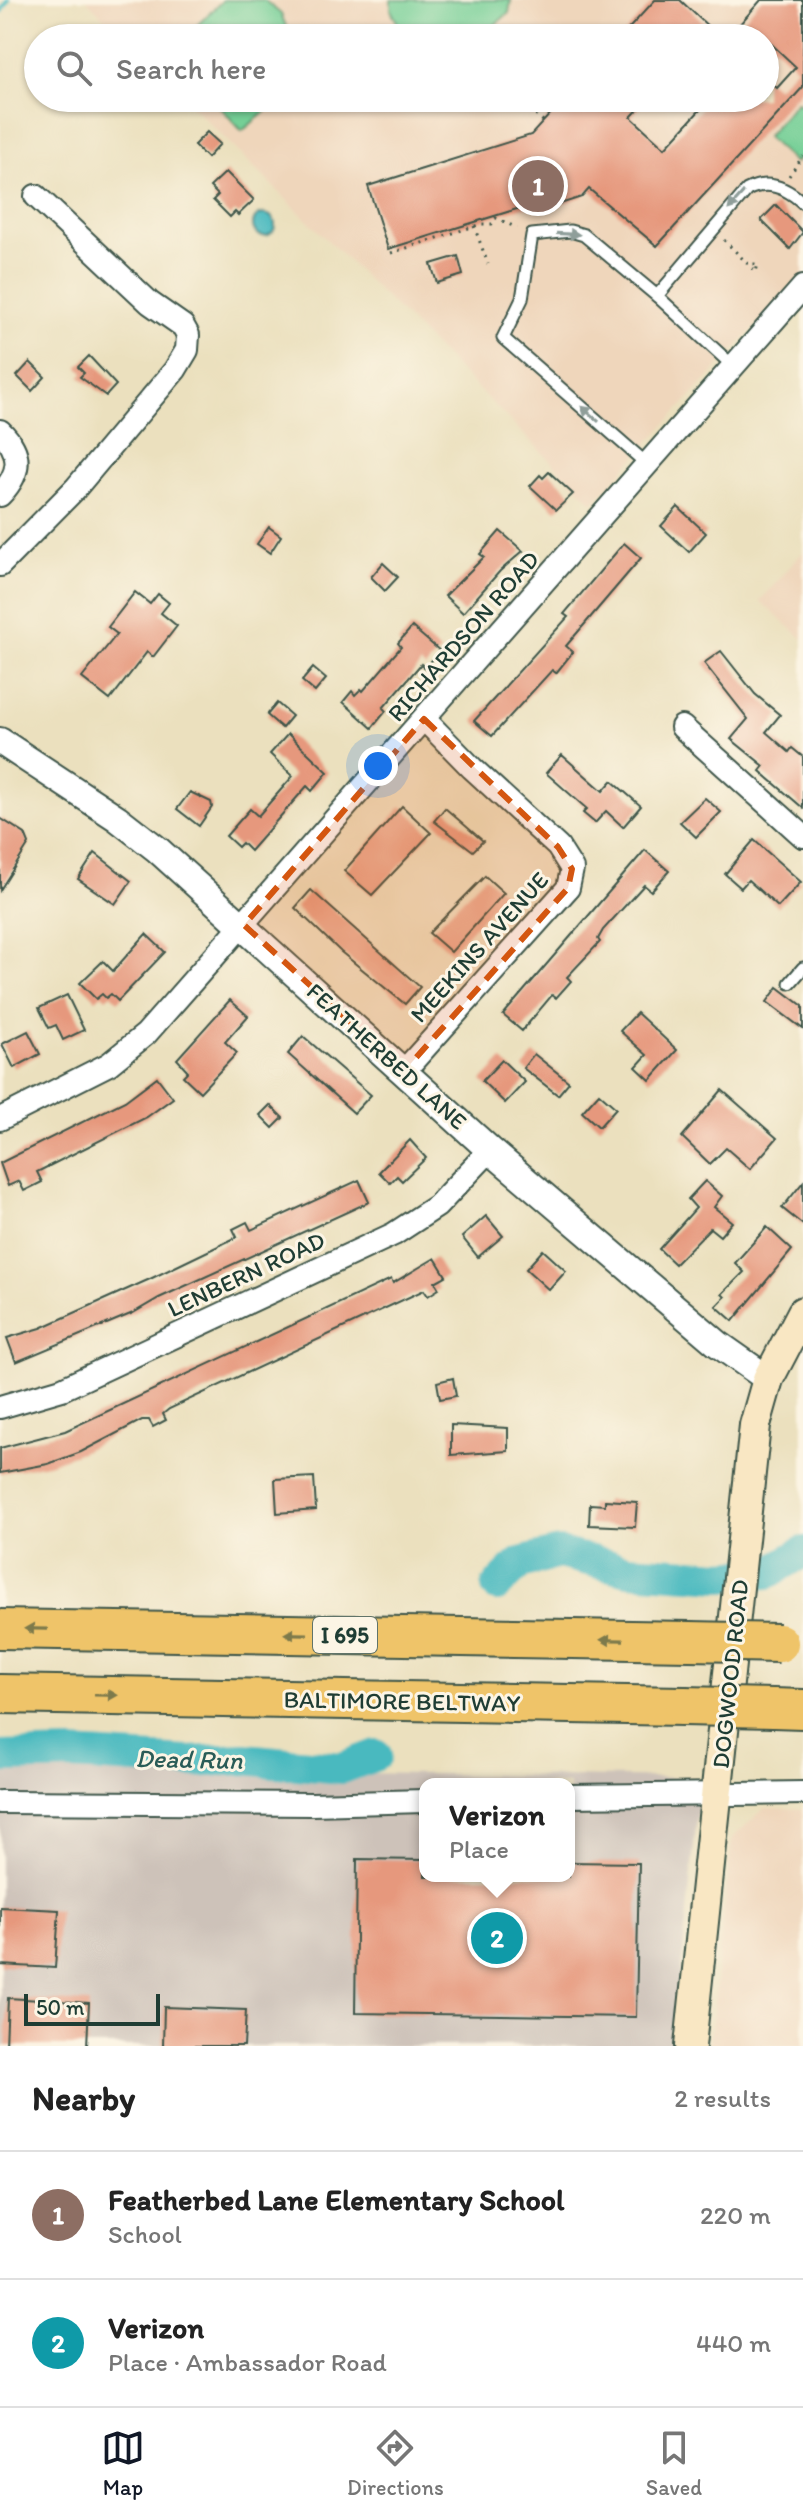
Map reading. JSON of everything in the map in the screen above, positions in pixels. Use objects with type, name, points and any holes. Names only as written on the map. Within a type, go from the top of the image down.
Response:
[{"type":"highway","name":"I 695","points":[[0,1629],[791,1644]]},
{"type":"highway","name":"BALTIMORE BELTWAY","points":[[0,1694],[788,1708]]},
{"type":"main road","name":"DOGWOOD ROAD","points":[[690,2046],[755,1425],[768,1379],[790,1347],[803,1312]]},
{"type":"street","points":[[0,565],[75,489],[175,370],[187,350],[188,335],[183,326],[150,303],[36,196]]},
{"type":"street","name":"RICHARDSON ROAD","points":[[0,1119],[84,1078],[129,1050],[244,925],[803,287]]},
{"type":"street","points":[[0,431],[15,448],[18,461],[12,483],[0,495]]},
{"type":"street","name":"MEEKINS AVENUE","points":[[404,1071],[568,888],[572,869],[558,847],[424,719]]},
{"type":"street","points":[[682,727],[803,836]]},
{"type":"street","name":"FEATHERBED LANE","points":[[0,741],[117,818],[244,925],[490,1150],[718,1344],[768,1379]]},
{"type":"street","name":"LENBERN ROAD","points":[[0,1407],[62,1389],[394,1234],[437,1206],[490,1150]]},
{"type":"street","points":[[575,1796],[803,1793]]},
{"type":"street","points":[[0,1802],[312,1804],[419,1801]]},
{"type":"lane","points":[[657,296],[747,190],[767,185],[793,194],[803,203]]},
{"type":"lane","points":[[648,465],[503,338],[522,299],[532,235],[570,231],[584,235],[733,366]]},
{"type":"lane","points":[[790,983],[803,968]]},
{"type":"path","points":[[533,112],[543,121]]},
{"type":"path","points":[[789,176],[803,156]]},
{"type":"path","points":[[391,253],[451,231],[489,225],[496,218],[532,235]]},
{"type":"path","points":[[474,226],[488,264]]},
{"type":"path","points":[[721,237],[750,264]]},
{"type":"highlighted area","points":[[424,719],[558,847],[572,869],[568,888],[404,1071],[244,925]]},
{"type":"shaded area","points":[[86,0],[803,0],[803,275],[593,503],[198,112],[779,112],[779,24],[110,24]]},
{"type":"shaded area","points":[[803,552],[803,639],[760,601]]},
{"type":"shaded area","points":[[0,1768],[701,1778],[673,2046],[0,2046]]},
{"type":"shaded area","points":[[765,1808],[803,1809],[803,2046],[709,2046],[732,1838]]},
{"type":"green space","points":[[223,0],[264,0],[281,14],[285,24],[198,24]]},
{"type":"green space","points":[[391,0],[511,0],[509,13],[496,24],[398,24],[391,10]]},
{"type":"green space","points":[[796,102],[803,105],[803,154],[795,163],[766,137]]},
{"type":"green space","points":[[225,112],[265,112],[242,131]]},
{"type":"water","points":[[264,214],[272,217],[275,225],[272,233],[264,236],[256,233],[253,225],[256,217]]},
{"type":"building","points":[[655,0],[680,0],[706,24],[633,24]]},
{"type":"building","points":[[761,0],[803,0],[803,87],[657,246],[589,189],[582,197],[548,208],[546,200],[388,249],[368,186],[531,135],[552,112],[636,112],[631,117],[665,148],[698,112],[779,112],[779,86],[796,67],[779,51],[779,24],[740,24]]},
{"type":"building","points":[[207,132],[220,144],[207,158],[194,145]]},
{"type":"building","points":[[226,172],[254,200],[238,215],[235,212],[230,217],[213,200],[218,195],[210,187]]},
{"type":"building","points":[[776,205],[803,232],[790,249],[761,220]]},
{"type":"building","points":[[458,256],[463,275],[437,283],[431,264]]},
{"type":"building","points":[[89,356],[116,385],[106,396],[80,377],[84,373],[78,367]]},
{"type":"building","points":[[30,362],[45,377],[32,391],[17,376]]},
{"type":"building","points":[[549,472],[573,494],[556,510],[530,486],[540,475],[543,478]]},
{"type":"building","points":[[678,507],[706,533],[689,552],[661,526]]},
{"type":"building","points":[[269,527],[281,536],[270,553],[257,544]]},
{"type":"building","points":[[500,531],[523,551],[500,571],[463,613],[445,596],[484,557],[480,554]]},
{"type":"building","points":[[624,543],[641,558],[566,646],[573,652],[556,673],[552,670],[492,736],[474,721],[568,617],[564,614]]},
{"type":"building","points":[[383,563],[398,577],[385,591],[371,577]]},
{"type":"building","points":[[135,592],[150,604],[158,594],[169,603],[161,613],[177,626],[153,657],[147,652],[110,700],[82,678],[117,634],[108,627]]},
{"type":"building","points":[[412,627],[440,651],[425,668],[421,664],[383,708],[386,711],[372,728],[343,702],[352,691],[355,695],[361,689],[363,691],[401,647],[398,643]]},
{"type":"building","points":[[721,651],[755,694],[780,715],[766,732],[789,752],[792,748],[803,757],[803,808],[760,771],[764,766],[731,739],[748,719],[704,663]]},
{"type":"building","points":[[313,668],[326,679],[315,692],[302,681]]},
{"type":"building","points":[[277,703],[292,716],[282,728],[267,715]]},
{"type":"building","points":[[288,734],[328,772],[312,791],[307,786],[250,851],[242,843],[238,847],[226,836],[250,809],[258,816],[293,776],[270,754]]},
{"type":"building","points":[[562,755],[603,791],[612,781],[641,806],[623,827],[606,811],[595,823],[583,813],[587,809],[546,773]]},
{"type":"building","points":[[190,792],[211,802],[212,807],[199,826],[177,809]]},
{"type":"building","points":[[705,798],[721,812],[696,837],[680,822]]},
{"type":"building","points":[[402,806],[431,833],[372,895],[344,871]]},
{"type":"building","points":[[445,808],[483,841],[473,851],[434,821]]},
{"type":"building","points":[[0,818],[25,834],[29,844],[0,890]]},
{"type":"building","points":[[754,840],[801,882],[778,907],[748,880],[741,888],[725,874]]},
{"type":"building","points":[[645,850],[669,871],[651,891],[644,885],[603,930],[598,939],[600,942],[567,977],[571,981],[556,998],[552,995],[522,1031],[503,1015]]},
{"type":"building","points":[[95,853],[131,881],[115,904],[78,879]]},
{"type":"building","points":[[485,876],[504,893],[451,952],[429,933]]},
{"type":"building","points":[[311,890],[420,987],[405,1004],[341,952],[295,908]]},
{"type":"building","points":[[146,934],[165,952],[118,1001],[111,994],[106,998],[102,994],[96,999],[80,983],[103,961],[113,971]]},
{"type":"building","points":[[778,987],[803,1006],[803,1029],[767,1002]]},
{"type":"building","points":[[67,995],[84,1030],[63,1040],[56,1025],[49,1028],[39,1008]]},
{"type":"building","points":[[230,1000],[248,1016],[225,1042],[237,1053],[200,1092],[183,1076],[188,1071],[177,1059]]},
{"type":"building","points":[[637,1013],[677,1050],[650,1080],[636,1067],[647,1055],[620,1031]]},
{"type":"building","points":[[28,1031],[40,1054],[14,1068],[2,1044]]},
{"type":"building","points":[[303,1036],[371,1095],[354,1113],[288,1054]]},
{"type":"building","points":[[534,1054],[569,1082],[558,1095],[523,1068]]},
{"type":"building","points":[[502,1060],[525,1082],[505,1103],[482,1081]]},
{"type":"building","points":[[157,1077],[173,1098],[147,1117],[37,1172],[42,1182],[24,1191],[19,1181],[8,1186],[0,1163],[125,1101]]},
{"type":"building","points":[[722,1090],[777,1138],[750,1169],[726,1148],[710,1164],[682,1137]]},
{"type":"building","points":[[599,1093],[616,1108],[599,1127],[582,1112]]},
{"type":"building","points":[[270,1105],[283,1118],[273,1128],[260,1115]]},
{"type":"building","points":[[410,1140],[426,1158],[402,1181],[397,1176],[390,1183],[379,1172]]},
{"type":"building","points":[[359,1180],[369,1202],[159,1298],[133,1313],[16,1362],[7,1338],[41,1328],[237,1237],[233,1229],[247,1222],[251,1230]]},
{"type":"building","points":[[705,1181],[722,1196],[714,1207],[732,1222],[720,1236],[710,1228],[675,1264],[659,1249],[696,1208],[688,1199]]},
{"type":"building","points":[[803,1182],[803,1225],[782,1208]]},
{"type":"building","points":[[486,1216],[503,1236],[478,1257],[462,1237]]},
{"type":"building","points":[[767,1227],[792,1250],[733,1321],[716,1306],[725,1297],[722,1294],[744,1272],[735,1263]]},
{"type":"building","points":[[543,1250],[566,1271],[549,1290],[526,1269]]},
{"type":"building","points":[[435,1258],[446,1276],[435,1282],[439,1289],[428,1296],[424,1290],[169,1409],[163,1414],[166,1420],[153,1427],[149,1420],[142,1420],[81,1452],[48,1464],[0,1473],[0,1448],[65,1431],[391,1279],[393,1283]]},
{"type":"building","points":[[453,1378],[456,1396],[440,1399],[437,1382]]},
{"type":"building","points":[[451,1425],[508,1428],[508,1451],[451,1455]]},
{"type":"building","points":[[314,1477],[316,1510],[277,1513],[275,1479]]},
{"type":"building","points":[[605,1500],[637,1502],[635,1527],[589,1525],[590,1504],[605,1505]]},
{"type":"building","points":[[357,1859],[419,1860],[419,1882],[575,1882],[575,1862],[639,1863],[636,2017],[355,2013]]},
{"type":"building","points":[[0,1907],[59,1910],[55,1968],[0,1965]]},
{"type":"building","points":[[8,1998],[89,2003],[87,2046],[6,2046]]},
{"type":"building","points":[[164,2007],[246,2010],[244,2046],[163,2046]]},
{"type":"waterway","points":[[0,13],[8,0]]},
{"type":"waterway","name":"Dead Run","points":[[497,1586],[520,1563],[559,1553],[628,1570],[721,1576],[768,1573],[803,1552]]},
{"type":"waterway","name":"Dead Run","points":[[0,1757],[72,1755],[188,1762],[244,1759],[342,1768],[376,1755]]},
{"type":"place","name":"Featherbed Lane Elementary School","points":[[538,186]]},
{"type":"place","name":"Verizon","points":[[497,1938]]}]
